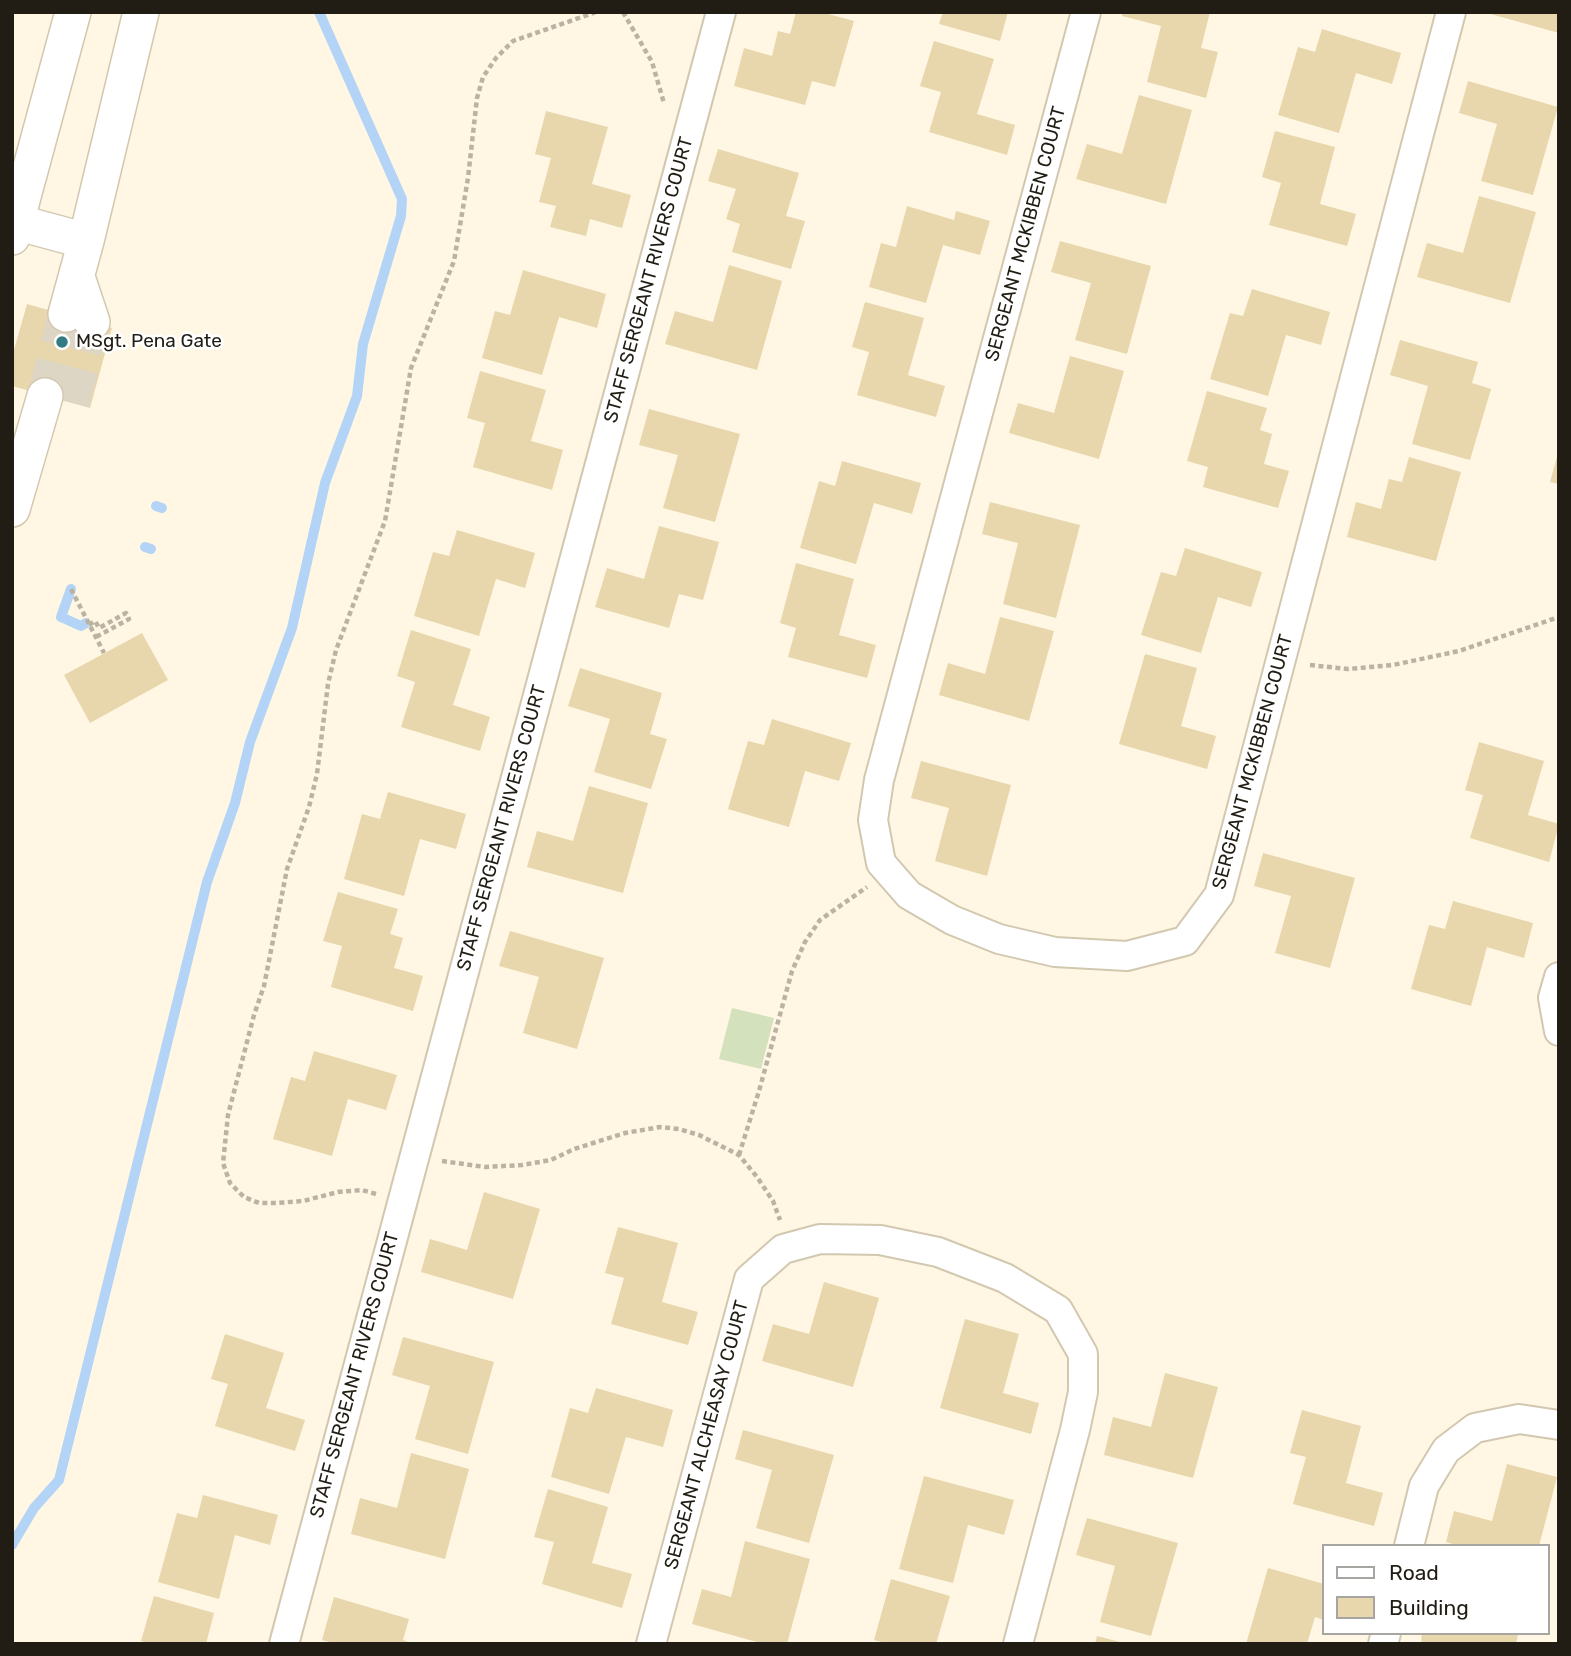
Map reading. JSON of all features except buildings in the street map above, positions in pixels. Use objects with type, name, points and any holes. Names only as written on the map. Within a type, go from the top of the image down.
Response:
[{"type":"street","points":[[73,12],[14,229],[86,241]]},
{"type":"street","points":[[68,315],[141,12]]},
{"type":"street","name":"STAFF SERGEANT RIVERS COURT","points":[[284,1644],[721,12]]},
{"type":"street","name":"SERGEANT MCKIBBEN COURT","points":[[1086,12],[879,780],[873,820],[881,863],[909,895],[952,920],[999,939],[1055,952],[1126,956],[1185,941],[1219,895],[1451,12]]},
{"type":"street","points":[[12,509],[19,464],[44,404]]},
{"type":"street","points":[[1559,977],[1553,998],[1559,1031]]},
{"type":"street","name":"SERGEANT ALCHEASAY COURT","points":[[651,1644],[749,1279],[783,1249],[820,1239],[880,1240],[938,1252],[1005,1278],[1058,1310],[1083,1354],[1083,1392],[1076,1430],[1018,1644]]},
{"type":"street","points":[[1410,1544],[1424,1486],[1446,1450],[1475,1428],[1519,1419],[1559,1424]]},
{"type":"path","points":[[401,1201],[362,1190],[276,1203],[259,1203],[244,1197],[230,1183],[223,1163],[228,1115],[250,1028],[264,986],[287,869],[309,807],[317,774],[328,684],[336,650],[385,521],[411,368],[454,261],[468,178],[477,98],[483,77],[496,58],[513,41],[596,12]]},
{"type":"path","points":[[623,12],[652,62],[663,95],[665,111]]},
{"type":"path","points":[[71,589],[104,653]]},
{"type":"path","points":[[89,625],[95,621],[99,628],[125,613],[129,618],[96,637]]},
{"type":"path","points":[[1282,658],[1317,667],[1348,669],[1393,665],[1459,651],[1559,617]]},
{"type":"path","points":[[739,1155],[792,971],[806,942],[820,919],[890,872]]},
{"type":"path","points":[[414,1154],[453,1164],[485,1167],[522,1165],[551,1160],[574,1149],[625,1133],[660,1128],[679,1129],[699,1135],[739,1155],[773,1201],[791,1247]]},
{"type":"green space","points":[[732,1008],[774,1018],[761,1069],[719,1059]]},
{"type":"waterway","points":[[12,1545],[34,1508],[59,1480],[207,882],[235,803],[250,742],[292,628],[325,483],[357,396],[363,344],[401,216],[402,199],[319,12]]},
{"type":"waterway","points":[[156,506],[162,508]]},
{"type":"waterway","points":[[145,547],[151,549]]},
{"type":"waterway","points":[[71,589],[61,617],[81,626],[86,623]]},
{"type":"tunnel","points":[[45,396],[66,314]]},
{"type":"tunnel","points":[[72,403],[92,322]]},
{"type":"place","name":"MSgt. Pena Gate","points":[[62,342]]}]
